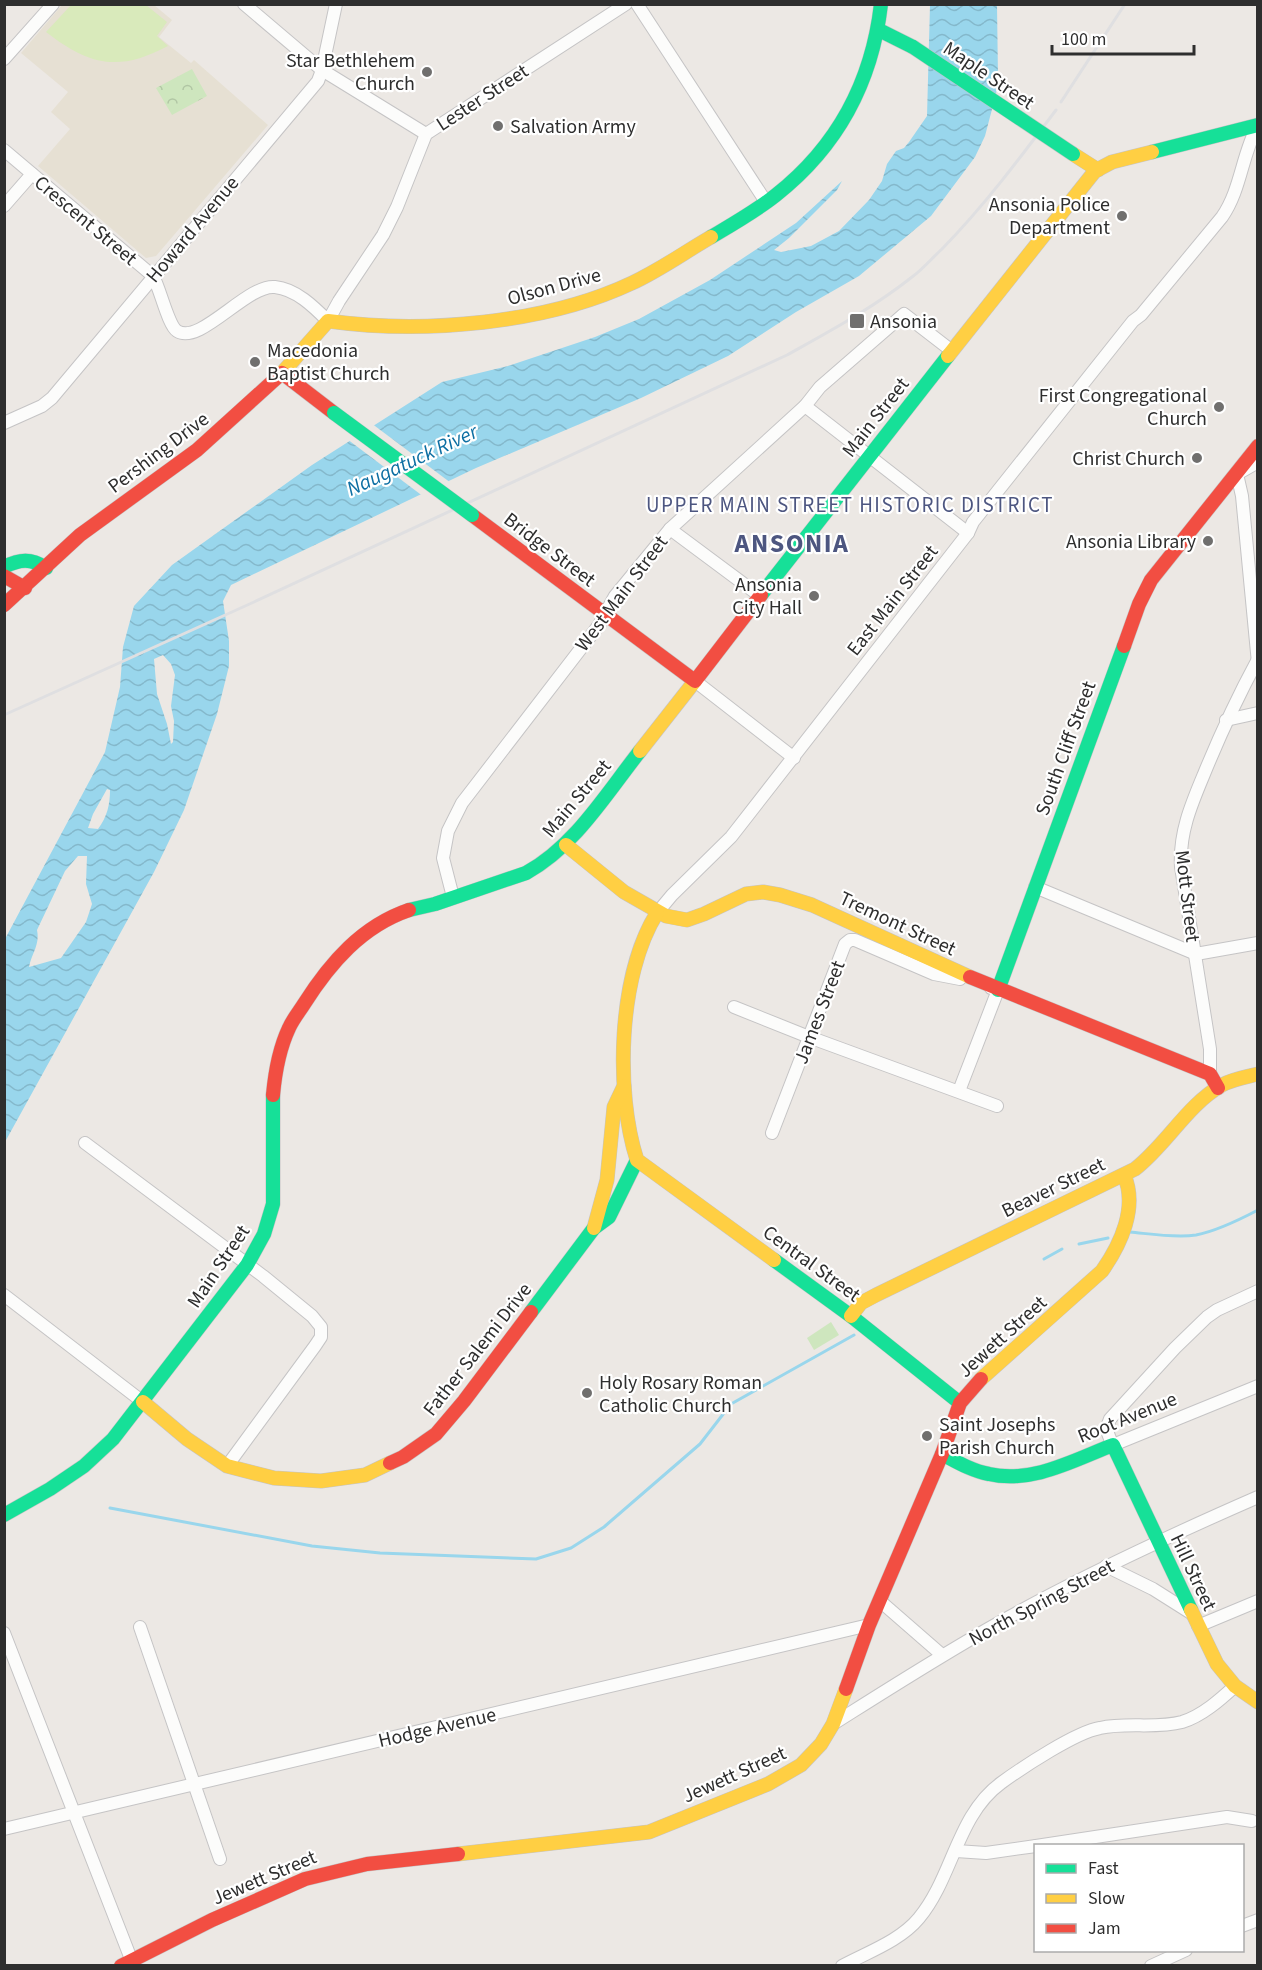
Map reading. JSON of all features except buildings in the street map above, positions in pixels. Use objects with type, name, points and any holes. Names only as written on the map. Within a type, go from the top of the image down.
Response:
[{"type":"main road","points":[[879,30],[881,4]]},
{"type":"main road","name":"Olson Drive","points":[[328,321],[358,325],[433,325],[503,320],[540,314],[604,294],[642,278],[766,202],[785,189],[807,167],[837,130],[856,98],[872,60],[879,30]]},
{"type":"main road","name":"Maple Street","points":[[879,30],[913,47],[1098,170]]},
{"type":"main road","name":"Main Street","points":[[4,1515],[50,1489],[84,1466],[113,1439],[247,1266],[264,1234],[273,1204],[272,1083],[289,1028],[320,978],[353,942],[372,927],[406,910],[435,904],[526,873],[566,845],[869,456],[1098,170],[1112,162],[1257,125]]},
{"type":"main road","name":"Pershing Drive","points":[[4,605],[80,535],[198,450],[282,373],[328,321]]},
{"type":"main road","name":"Bridge Street","points":[[282,373],[695,681]]},
{"type":"main road","name":"South Cliff Street","points":[[998,990],[1139,604],[1151,580],[1257,446]]},
{"type":"main road","points":[[4,567],[27,559],[34,560],[46,568]]},
{"type":"main road","points":[[4,576],[25,588]]},
{"type":"main road","name":"Tremont Street","points":[[566,845],[657,913],[678,920],[691,918],[746,894],[781,893],[998,990],[1210,1074]]},
{"type":"main road","name":"East Main Street","points":[[638,1160],[629,1136],[625,1044],[634,967],[644,936],[657,913]]},
{"type":"main road","points":[[1210,1074],[1218,1088]]},
{"type":"main road","name":"Beaver Street","points":[[851,1316],[861,1303],[876,1295],[1135,1169],[1150,1157],[1218,1088],[1237,1078],[1257,1074]]},
{"type":"main road","name":"East Main Street","points":[[607,1180],[614,1107],[625,1085]]},
{"type":"main road","points":[[607,1180],[638,1160]]},
{"type":"main road","name":"Father Salemi Drive","points":[[143,1402],[187,1440],[226,1466],[274,1478],[321,1481],[364,1474],[403,1457],[436,1434],[464,1401],[594,1228],[609,1217],[638,1160]]},
{"type":"main road","name":"Central Street","points":[[638,1160],[851,1316],[960,1403]]},
{"type":"main road","name":"Jewett Street","points":[[126,1962],[281,1887],[309,1876],[338,1868],[650,1832],[768,1784],[801,1765],[821,1744],[833,1724],[869,1625],[942,1454],[960,1403],[982,1377],[1102,1271],[1113,1250],[1130,1204],[1129,1188],[1124,1175]]},
{"type":"main road","name":"Father Salemi Drive","points":[[594,1228],[607,1180]]},
{"type":"main road","name":"Root Avenue","points":[[942,1454],[972,1470],[987,1475],[1016,1478],[1040,1473],[1113,1445]]},
{"type":"main road","name":"Hill Street","points":[[1113,1445],[1217,1664],[1235,1686],[1257,1702]]},
{"type":"street","points":[[4,59],[52,4]]},
{"type":"street","points":[[244,4],[322,70],[426,134]]},
{"type":"street","name":"Howard Avenue","points":[[4,423],[42,406],[52,398],[318,81],[336,4]]},
{"type":"street","name":"Lester Street","points":[[328,321],[383,235],[397,207],[426,134],[626,4]]},
{"type":"street","points":[[637,4],[766,202]]},
{"type":"street","name":"East Main Street","points":[[657,913],[672,895],[732,837],[968,533],[973,522],[1133,321],[1141,315],[1227,209],[1249,141],[1257,125]]},
{"type":"street","name":"Crescent Street","points":[[4,150],[153,276],[159,286],[172,326],[177,331],[184,333],[204,327],[253,293],[271,287],[294,293],[328,321]]},
{"type":"street","points":[[4,206],[32,174]]},
{"type":"street","name":"West Main Street","points":[[453,897],[443,858],[448,831],[462,803],[605,615],[615,596],[670,529],[805,406],[820,387],[904,314],[952,351]]},
{"type":"street","points":[[805,406],[968,533]]},
{"type":"street","points":[[1257,462],[1237,474],[1242,496],[1254,592],[1257,662]]},
{"type":"street","points":[[670,529],[760,596]]},
{"type":"street","name":"Mott Street","points":[[1210,1074],[1210,1049],[1180,867],[1179,848],[1185,820],[1226,720],[1257,662]]},
{"type":"street","name":"Bridge Street","points":[[695,681],[794,758]]},
{"type":"street","points":[[1226,720],[1257,713]]},
{"type":"street","points":[[1035,887],[1196,954],[1257,943]]},
{"type":"street","name":"James Street","points":[[772,1133],[845,944],[850,940],[855,940],[934,974],[949,975],[998,990]]},
{"type":"street","name":"South Cliff Street","points":[[959,1090],[998,990]]},
{"type":"street","points":[[734,1007],[997,1106]]},
{"type":"street","points":[[85,1143],[263,1276],[312,1316],[321,1327],[321,1337],[226,1466]]},
{"type":"street","points":[[1113,1445],[1107,1429],[1110,1419],[1174,1348],[1217,1310],[1257,1291]]},
{"type":"street","points":[[4,1295],[143,1402]]},
{"type":"street","name":"Root Avenue","points":[[1113,1445],[1257,1386]]},
{"type":"street","name":"North Spring Street","points":[[833,1724],[1004,1619],[1158,1540],[1257,1497]]},
{"type":"street","points":[[1106,1566],[1153,1589],[1191,1613]]},
{"type":"street","points":[[880,1601],[942,1655]]},
{"type":"street","points":[[1198,1626],[1257,1601]]},
{"type":"street","name":"Hodge Avenue","points":[[4,1829],[869,1625]]},
{"type":"street","points":[[140,1627],[220,1859]]},
{"type":"street","points":[[4,1633],[74,1812],[126,1962]]},
{"type":"street","points":[[842,1965],[893,1939],[918,1920],[937,1891],[977,1806],[1001,1783],[1069,1740],[1100,1728],[1182,1722],[1210,1706],[1235,1686]]},
{"type":"street","points":[[1049,1844],[1227,1817],[1252,1821]]},
{"type":"street","points":[[956,1851],[986,1853],[1034,1846]]},
{"type":"street","points":[[1151,1965],[1181,1952]]},
{"type":"shaded area","points":[[62,5],[154,5],[172,20],[159,37],[191,63],[194,60],[268,125],[156,256],[146,258],[38,166],[70,129],[51,112],[68,92],[21,53]]},
{"type":"green space","points":[[72,4],[146,5],[167,22],[157,36],[168,46],[134,60],[119,62],[91,58],[77,52],[46,32]]},
{"type":"green space","points":[[192,69],[207,96],[172,115],[156,88]]},
{"type":"green space","points":[[831,1322],[839,1335],[814,1350],[807,1338]]},
{"type":"water","name":"Naugatuck River","points":[[930,5],[997,5],[998,78],[996,94],[985,136],[975,157],[931,216],[859,276],[796,312],[728,356],[641,398],[476,468],[231,585],[223,601],[229,641],[229,666],[217,714],[184,810],[154,872],[5,1142],[5,939],[105,752],[120,687],[123,647],[134,606],[172,565],[312,465],[442,382],[508,366],[595,337],[639,319],[710,280],[796,223],[842,181],[837,190],[774,250],[781,252],[811,246],[839,231],[869,200],[882,181],[887,164],[896,151],[904,148],[909,142],[927,116]],"holes":[[[163,655],[171,664],[175,675],[171,706],[174,721],[171,744],[157,694],[154,659]],[[107,789],[110,790],[107,811],[98,829],[88,828]],[[78,856],[87,856],[86,884],[92,904],[86,922],[61,958],[29,967],[37,944],[37,930],[65,871]]]},
{"type":"pier","points":[[371,423],[451,483],[424,497],[347,439]]},
{"type":"waterway","points":[[1130,1232],[1171,1236],[1196,1235],[1220,1228],[1258,1210]]},
{"type":"waterway","points":[[1079,1244],[1108,1238]]},
{"type":"waterway","points":[[1044,1259],[1062,1249]]},
{"type":"waterway","points":[[110,1508],[312,1546],[380,1553],[536,1559],[571,1548],[604,1527],[700,1444],[731,1404],[854,1335]]},
{"type":"railway","points":[[1061,102],[1125,4]]},
{"type":"railway","points":[[4,715],[787,355],[835,328],[867,309],[920,271],[987,199],[1056,110]]},
{"type":"traffic: fast","points":[[711,237],[776,195],[798,176],[834,134],[860,86],[870,60],[881,4]]},
{"type":"traffic: fast","points":[[879,30],[913,47]]},
{"type":"traffic: fast","points":[[913,47],[1073,154]]},
{"type":"traffic: fast","points":[[1152,152],[1258,125]]},
{"type":"traffic: fast","points":[[761,595],[948,356]]},
{"type":"traffic: fast","points":[[334,413],[472,515]]},
{"type":"traffic: fast","points":[[4,567],[25,561],[35,562],[46,568]]},
{"type":"traffic: fast","points":[[998,990],[1124,646]]},
{"type":"traffic: fast","points":[[409,910],[435,904],[526,873],[544,862],[560,849],[589,818],[640,751]]},
{"type":"traffic: fast","points":[[4,1515],[50,1489],[84,1466],[113,1439],[247,1265],[264,1234],[273,1204],[273,1095]]},
{"type":"traffic: fast","points":[[531,1312],[594,1228],[609,1217],[637,1160]]},
{"type":"traffic: fast","points":[[774,1260],[851,1316],[960,1403]]},
{"type":"traffic: fast","points":[[942,1454],[983,1473],[1021,1476],[1052,1469],[1113,1445],[1191,1610]]},
{"type":"traffic: slow","points":[[948,356],[1095,171],[1112,162],[1152,152]]},
{"type":"traffic: slow","points":[[1073,154],[1098,170]]},
{"type":"traffic: slow","points":[[282,373],[328,321],[365,325],[443,326],[523,316],[561,308],[598,297],[632,283],[711,237]]},
{"type":"traffic: slow","points":[[640,751],[695,681]]},
{"type":"traffic: slow","points":[[566,845],[624,892],[666,916],[687,920],[746,894],[763,892],[780,895],[812,905],[970,977]]},
{"type":"traffic: slow","points":[[657,913],[644,939],[634,968],[624,1034],[625,1101],[637,1160],[774,1260]]},
{"type":"traffic: slow","points":[[851,1316],[861,1303],[876,1295],[1135,1169],[1210,1093],[1231,1081],[1258,1074]]},
{"type":"traffic: slow","points":[[594,1228],[607,1180],[614,1107],[624,1086]]},
{"type":"traffic: slow","points":[[981,1379],[1102,1271],[1121,1237],[1128,1212],[1128,1187],[1124,1175]]},
{"type":"traffic: slow","points":[[143,1402],[187,1439],[227,1466],[274,1478],[321,1481],[365,1475],[390,1463]]},
{"type":"traffic: slow","points":[[1191,1610],[1217,1664],[1235,1686],[1258,1702]]},
{"type":"traffic: slow","points":[[458,1854],[649,1832],[768,1784],[801,1765],[821,1744],[833,1724],[846,1689]]},
{"type":"traffic: jam","points":[[4,605],[80,535],[197,450],[282,373],[334,413]]},
{"type":"traffic: jam","points":[[1124,646],[1139,604],[1151,580],[1258,446]]},
{"type":"traffic: jam","points":[[472,515],[695,681],[761,595]]},
{"type":"traffic: jam","points":[[4,576],[25,588]]},
{"type":"traffic: jam","points":[[273,1095],[278,1061],[286,1036],[294,1019],[325,974],[336,960],[362,936],[392,917],[409,910]]},
{"type":"traffic: jam","points":[[970,977],[1210,1074],[1218,1088]]},
{"type":"traffic: jam","points":[[390,1463],[403,1457],[436,1434],[464,1401],[531,1312]]},
{"type":"traffic: jam","points":[[846,1689],[869,1625],[942,1454],[960,1403],[981,1379]]},
{"type":"traffic: jam","points":[[121,1966],[212,1920],[305,1879],[367,1864],[458,1854]]},
{"type":"place","name":"Star Bethlehem Church","points":[[427,72]]},
{"type":"place","name":"Salvation Army","points":[[498,126]]},
{"type":"place","name":"Ansonia Police Department","points":[[1122,216]]},
{"type":"place","name":"Ansonia","points":[[857,321]]},
{"type":"place","name":"Macedonia Baptist Church","points":[[255,362]]},
{"type":"place","name":"First Congregational Church","points":[[1219,407]]},
{"type":"place","name":"Christ Church","points":[[1197,458]]},
{"type":"place","name":"Ansonia Library","points":[[1208,541]]},
{"type":"place","name":"Ansonia City Hall","points":[[814,596]]},
{"type":"place","name":"Holy Rosary Roman Catholic Church","points":[[587,1393]]},
{"type":"place","name":"Saint Josephs Parish Church","points":[[927,1436]]},
{"type":"district","name":"UPPER MAIN STREET HISTORIC DISTRICT","points":[[850,505]]},
{"type":"district","name":"ANSONIA","points":[[792,543]]}]
